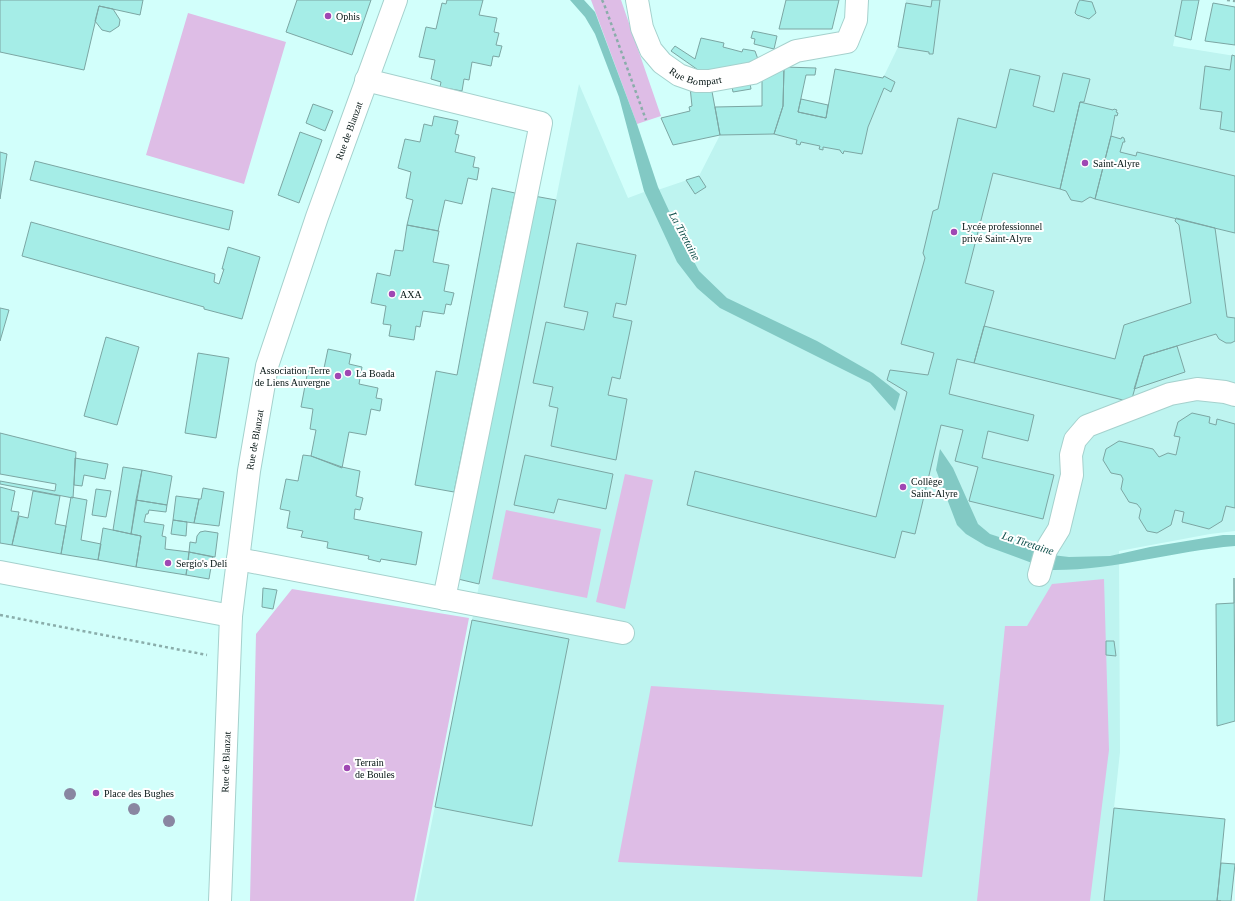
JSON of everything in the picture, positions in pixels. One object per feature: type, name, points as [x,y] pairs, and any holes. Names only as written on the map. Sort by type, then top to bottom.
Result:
[{"type":"street","name":"Rue de Blanzat","points":[[220,901],[231,616],[248,471],[267,366],[317,217],[396,0]]},
{"type":"street","name":"Rue Bompart","points":[[637,0],[642,28],[651,50],[662,63],[679,75],[696,81],[709,81],[753,73],[796,51],[847,42],[856,20],[857,0]]},
{"type":"street","points":[[366,80],[541,123],[444,599]]},
{"type":"street","points":[[1039,576],[1046,550],[1059,529],[1072,475],[1070,455],[1075,440],[1087,426],[1170,394],[1197,389],[1225,392],[1235,395]]},
{"type":"street","points":[[238,559],[623,633]]},
{"type":"street","points":[[0,572],[231,616]]},
{"type":"path","points":[[602,0],[646,120]]},
{"type":"path","points":[[1228,0],[1235,2]]},
{"type":"path","points":[[0,615],[229,659]]},
{"type":"shaded area","points":[[570,0],[584,0],[595,12],[637,124],[658,187],[683,241],[699,271],[727,298],[817,341],[873,373],[900,394],[895,411],[870,383],[720,308],[697,288],[677,262],[644,191],[619,97],[595,34],[585,17]]},
{"type":"shaded area","points":[[591,0],[621,0],[661,116],[637,124]]},
{"type":"shaded area","points":[[906,0],[1182,0],[1173,46],[1235,56],[1235,531],[1210,534],[1119,551],[1120,752],[1104,901],[416,901],[579,84],[628,198],[644,192],[646,194],[699,176],[720,135],[774,134],[797,140],[797,144],[800,145],[801,142],[820,146],[819,149],[823,147],[840,150],[843,154],[844,151],[862,154],[868,127],[884,88],[891,91],[895,82],[884,76],[898,47]]},
{"type":"shaded area","points":[[188,13],[286,42],[244,184],[146,155]]},
{"type":"shaded area","points":[[940,449],[953,468],[978,524],[990,534],[1035,549],[1032,563],[986,546],[966,534],[957,525],[936,470]]},
{"type":"shaded area","points":[[625,474],[653,480],[625,609],[596,602]]},
{"type":"shaded area","points":[[506,510],[601,529],[587,598],[492,579]]},
{"type":"shaded area","points":[[1223,535],[1235,535],[1235,546],[1097,567],[1050,570],[1052,555],[1069,557],[1110,556],[1150,547]]},
{"type":"shaded area","points":[[1104,579],[1109,750],[1090,901],[977,901],[1005,626],[1027,626],[1052,584]]},
{"type":"shaded area","name":"Terrain de Boules","points":[[292,589],[469,618],[414,901],[250,901],[256,634]]},
{"type":"shaded area","points":[[651,686],[944,705],[922,877],[618,862]]},
{"type":"building","points":[[0,0],[143,0],[140,15],[99,6],[84,70],[0,52]]},
{"type":"building","name":"Ophis","points":[[297,0],[371,0],[352,55],[286,32]]},
{"type":"building","points":[[447,0],[483,0],[479,15],[497,18],[494,32],[499,33],[496,45],[502,46],[499,57],[493,56],[491,66],[472,62],[469,80],[464,79],[462,91],[440,87],[441,82],[431,79],[435,60],[419,57],[426,27],[436,29],[442,3],[446,4]]},
{"type":"building","points":[[786,0],[839,0],[832,29],[779,29]]},
{"type":"building","points":[[932,0],[940,0],[933,54],[898,47],[906,3],[931,7]]},
{"type":"building","points":[[1080,0],[1092,2],[1096,13],[1089,19],[1075,13]]},
{"type":"building","points":[[1182,0],[1199,0],[1191,40],[1175,36]]},
{"type":"building","points":[[1213,3],[1235,7],[1235,45],[1205,41]]},
{"type":"building","points":[[99,6],[113,9],[120,20],[119,26],[110,32],[102,30],[95,21]]},
{"type":"building","points":[[753,31],[777,36],[774,49],[754,44],[755,39],[751,38]]},
{"type":"building","points":[[701,38],[724,43],[723,47],[742,52],[743,49],[755,51],[759,62],[701,72],[671,51],[675,46],[695,59]]},
{"type":"building","points":[[1232,55],[1235,56],[1235,132],[1220,129],[1222,112],[1200,109],[1205,66],[1230,70]]},
{"type":"building","points":[[784,67],[816,68],[815,75],[806,75],[798,112],[826,118],[835,69],[883,78],[884,76],[895,82],[891,92],[884,88],[868,127],[862,154],[844,151],[843,154],[840,150],[823,147],[823,150],[819,149],[820,146],[801,142],[800,145],[796,144],[797,140],[774,134],[783,106]]},
{"type":"building","points":[[784,67],[783,106],[774,134],[720,135],[715,107],[762,106],[762,73]]},
{"type":"building","points":[[1010,69],[1040,76],[1033,106],[1054,112],[1063,73],[1090,79],[1084,102],[1080,102],[1060,189],[993,173],[965,283],[994,291],[974,363],[957,359],[949,394],[1034,415],[1028,441],[988,431],[982,458],[1054,475],[1043,519],[969,501],[978,467],[955,461],[963,430],[941,425],[915,534],[902,531],[895,558],[687,505],[695,471],[876,517],[907,392],[887,380],[890,370],[928,375],[934,353],[901,344],[925,258],[923,253],[933,211],[938,209],[958,118],[996,128]]},
{"type":"building","points":[[749,78],[751,89],[733,92],[731,82]]},
{"type":"building","points":[[711,86],[720,135],[673,145],[661,118],[690,111],[689,107],[692,106],[690,87]]},
{"type":"building","points":[[801,99],[828,105],[826,118],[798,112]]},
{"type":"building","name":"Saint-Alyre","points":[[1080,102],[1114,109],[1117,110],[1116,112],[1118,113],[1117,116],[1115,115],[1095,199],[1090,197],[1082,202],[1071,200],[1066,191],[1060,189]]},
{"type":"building","points":[[313,104],[333,111],[325,131],[306,123]]},
{"type":"building","points":[[434,116],[458,121],[455,134],[459,135],[455,152],[475,157],[473,167],[479,168],[477,180],[468,178],[462,204],[445,200],[438,231],[407,225],[413,200],[406,198],[411,172],[398,168],[405,139],[420,142],[424,124],[432,126]]},
{"type":"building","points":[[300,132],[322,140],[299,203],[278,195]]},
{"type":"building","points":[[1111,136],[1121,139],[1122,137],[1124,138],[1125,142],[1123,142],[1120,152],[1136,156],[1137,152],[1235,176],[1235,233],[1095,199]]},
{"type":"building","points":[[0,152],[7,154],[0,199]]},
{"type":"building","points":[[35,161],[233,211],[229,230],[30,180]]},
{"type":"building","points":[[699,176],[706,187],[695,194],[686,180]]},
{"type":"building","points":[[492,188],[515,193],[454,492],[415,485],[436,371],[457,375]]},
{"type":"building","points":[[534,196],[556,200],[479,584],[458,579]]},
{"type":"building","points":[[1176,218],[1215,228],[1227,317],[1235,318],[1235,341],[1226,343],[1219,339],[1216,334],[1144,356],[1131,402],[974,363],[984,326],[1115,359],[1124,325],[1191,303],[1179,225],[1175,221]]},
{"type":"building","points":[[31,222],[215,274],[214,282],[219,284],[224,269],[222,269],[228,247],[260,257],[242,319],[22,256]]},
{"type":"building","points":[[407,225],[439,231],[433,262],[449,265],[444,291],[454,293],[451,305],[446,304],[444,314],[423,311],[420,327],[416,326],[414,340],[389,336],[391,325],[383,324],[386,306],[371,303],[377,273],[390,276],[395,250],[403,251]]},
{"type":"building","points":[[577,243],[636,255],[626,305],[616,303],[613,317],[632,321],[620,379],[612,377],[608,395],[627,399],[616,460],[551,446],[558,408],[549,406],[553,387],[533,383],[546,322],[584,330],[588,312],[564,307]]},
{"type":"building","points":[[0,308],[9,310],[0,341]]},
{"type":"building","points":[[106,337],[139,347],[117,425],[84,416]]},
{"type":"building","points":[[1177,346],[1185,372],[1134,389],[1144,356]]},
{"type":"building","points":[[328,349],[351,354],[349,364],[362,367],[359,384],[378,388],[376,398],[382,399],[380,411],[371,409],[366,435],[349,432],[342,468],[311,456],[316,430],[310,429],[313,409],[301,407],[308,370],[323,373]]},
{"type":"building","points":[[198,353],[229,358],[216,438],[185,433]]},
{"type":"building","points":[[1192,413],[1210,417],[1209,423],[1216,425],[1217,419],[1235,424],[1235,508],[1226,506],[1222,521],[1209,529],[1182,522],[1184,512],[1175,510],[1171,525],[1157,533],[1147,531],[1139,518],[1141,509],[1137,504],[1129,502],[1121,489],[1123,479],[1121,475],[1111,473],[1103,460],[1106,449],[1119,441],[1153,449],[1159,457],[1168,453],[1176,455],[1180,437],[1174,436],[1178,422]]},
{"type":"building","points":[[0,433],[76,452],[73,498],[0,484],[0,481],[55,491],[56,484],[0,474]]},
{"type":"building","points":[[303,455],[360,471],[356,496],[363,498],[360,510],[355,509],[354,519],[422,532],[416,565],[381,559],[380,562],[368,559],[369,556],[327,548],[328,542],[301,537],[303,531],[287,528],[290,511],[280,509],[286,479],[298,481]]},
{"type":"building","points":[[525,455],[613,474],[606,509],[558,499],[554,513],[514,505]]},
{"type":"building","points":[[75,458],[108,464],[105,479],[84,475],[82,486],[74,485]]},
{"type":"building","points":[[123,467],[142,470],[131,534],[113,530]]},
{"type":"building","points":[[142,470],[172,476],[167,505],[136,500]]},
{"type":"building","points":[[0,487],[15,491],[11,511],[19,512],[12,545],[0,543]]},
{"type":"building","points":[[203,488],[224,492],[219,526],[194,523]]},
{"type":"building","points":[[96,489],[111,491],[106,517],[92,515]]},
{"type":"building","points":[[33,491],[60,496],[55,524],[66,526],[61,554],[12,545],[19,516],[28,518]]},
{"type":"building","points":[[176,496],[199,499],[194,523],[173,520]]},
{"type":"building","points":[[71,497],[87,500],[81,540],[101,544],[98,560],[61,554]]},
{"type":"building","points":[[136,500],[167,505],[166,512],[149,510],[148,514],[146,514],[144,522],[164,525],[162,536],[166,537],[165,549],[189,552],[186,575],[136,567],[141,536],[131,534]]},
{"type":"building","points":[[173,520],[187,522],[186,536],[171,534]]},
{"type":"building","points":[[103,528],[141,536],[136,567],[98,560]]},
{"type":"building","points":[[205,531],[218,533],[215,557],[189,552],[190,542],[196,543],[197,536],[200,532]]},
{"type":"building","points":[[189,552],[213,557],[211,567],[188,563]]},
{"type":"building","points":[[188,563],[211,567],[209,579],[186,575]]},
{"type":"building","points":[[1234,578],[1235,721],[1217,726],[1216,604],[1234,603]]},
{"type":"building","points":[[263,588],[277,590],[273,609],[262,607]]},
{"type":"building","points":[[472,620],[569,639],[532,826],[435,807]]},
{"type":"building","points":[[1106,641],[1114,641],[1116,656],[1106,655]]},
{"type":"building","points":[[1114,808],[1225,819],[1217,901],[1104,901]]},
{"type":"building","points":[[1221,863],[1235,864],[1231,901],[1217,901]]},
{"type":"place","name":"Ophis","points":[[328,16]]},
{"type":"place","name":"Saint-Alyre","points":[[1085,163]]},
{"type":"place","name":"Lycée professionnel privé Saint-Alyre","points":[[954,232]]},
{"type":"place","name":"AXA","points":[[392,294]]},
{"type":"place","name":"La Boada","points":[[348,373]]},
{"type":"place","name":"Association Terre de Liens Auvergne","points":[[338,376]]},
{"type":"place","name":"Collège Saint-Alyre","points":[[903,487]]},
{"type":"place","name":"Sergio's Deli","points":[[168,563]]},
{"type":"place","name":"Terrain de Boules","points":[[347,768]]},
{"type":"place","name":"Place des Bughes","points":[[96,793]]},
{"type":"water label","name":"La Tiretaine","points":[[685,236]]},
{"type":"water label","name":"La Tiretaine","points":[[1028,543]]}]
